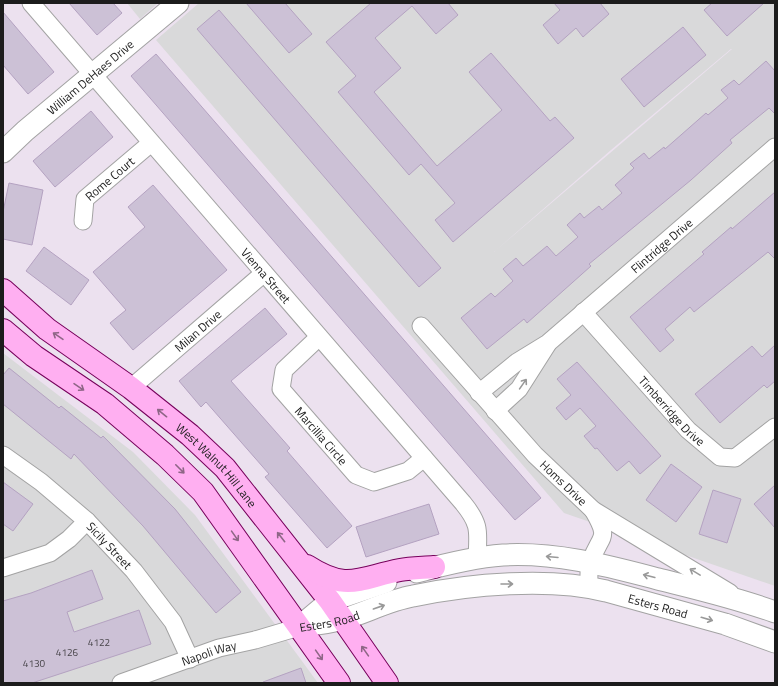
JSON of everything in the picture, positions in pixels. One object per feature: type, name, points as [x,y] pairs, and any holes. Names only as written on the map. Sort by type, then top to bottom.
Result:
[{"type":"main road","name":"West Walnut Hill Lane","points":[[3,290],[47,328],[131,388],[190,435],[225,468],[330,601],[388,683]]},
{"type":"main road","points":[[3,330],[34,356],[105,404],[165,455],[202,492],[339,683]]},
{"type":"main road","points":[[299,561],[324,577],[347,582],[401,570],[434,567]]},
{"type":"street","name":"Vienna Street","points":[[31,3],[474,517],[478,528],[477,558]]},
{"type":"street","name":"William DeHaes Drive","points":[[3,152],[178,3]]},
{"type":"street","name":"Rome Court","points":[[83,221],[85,199],[151,143]]},
{"type":"street","name":"Flintridge Drive","points":[[479,393],[517,362],[548,343],[775,147]]},
{"type":"street","name":"Milan Drive","points":[[131,388],[264,273]]},
{"type":"street","name":"Timberridge Drive","points":[[583,312],[688,430],[720,457],[735,458],[775,427]]},
{"type":"street","name":"Homs Drive","points":[[421,326],[535,455],[593,510],[741,600]]},
{"type":"street","name":"Marcillia Circle","points":[[319,338],[284,370],[281,389],[356,475],[374,482],[408,471],[424,458]]},
{"type":"street","name":"Flintridge Drive","points":[[495,411],[519,389],[548,343]]},
{"type":"street","name":"Sicily Street","points":[[3,455],[41,482],[87,521],[134,570],[173,622],[190,659]]},
{"type":"street","points":[[589,586],[590,562],[602,539],[603,526],[593,510]]},
{"type":"street","points":[[3,568],[50,553],[69,539],[87,521]]},
{"type":"street","name":"Esters Road","points":[[299,627],[330,601],[405,575],[434,567],[477,558],[504,555],[544,556],[590,562],[741,600],[775,612]]},
{"type":"street","name":"Esters Road","points":[[299,627],[343,620],[412,596],[454,589],[500,584],[589,586],[725,624],[775,642]]},
{"type":"street","name":"Napoli Way","points":[[121,683],[219,648],[255,640],[299,627]]},
{"type":"shaded area","points":[[127,3],[158,3],[140,19]]},
{"type":"shaded area","points":[[199,3],[775,3],[775,586],[564,513],[156,40]],"holes":[[[732,49],[494,252],[611,150]]]},
{"type":"shaded area","points":[[3,353],[133,452],[195,515],[318,683],[3,683]]},
{"type":"building","points":[[69,3],[113,3],[122,13],[97,35]]},
{"type":"building","points":[[246,3],[285,3],[312,34],[289,53]]},
{"type":"building","points":[[371,3],[448,3],[458,15],[436,34],[412,6],[375,38],[401,68],[374,92],[437,166],[502,110],[469,72],[491,53],[550,121],[555,117],[574,138],[453,242],[435,220],[455,203],[421,164],[409,175],[338,92],[356,76],[326,42]]},
{"type":"building","points":[[554,3],[600,3],[609,14],[583,37],[576,28],[558,44],[543,25],[560,10]]},
{"type":"building","points":[[712,3],[764,3],[727,36],[704,10]]},
{"type":"building","points":[[219,10],[441,268],[419,287],[197,29]]},
{"type":"building","points":[[3,12],[54,72],[28,94],[3,65]]},
{"type":"building","points":[[683,27],[706,55],[644,107],[621,79]]},
{"type":"building","points":[[156,54],[541,498],[515,520],[131,76]]},
{"type":"building","points":[[766,61],[775,71],[775,114],[769,108],[730,140],[732,143],[691,180],[589,264],[591,266],[527,323],[524,319],[487,349],[461,318],[491,293],[495,297],[513,281],[503,269],[516,258],[523,266],[547,246],[556,256],[578,237],[567,225],[580,213],[584,218],[599,206],[602,210],[622,193],[615,185],[634,168],[630,164],[644,153],[649,159],[664,147],[665,149],[706,113],[708,115],[728,98],[721,90],[734,80],[739,85]]},
{"type":"building","points":[[91,111],[113,137],[55,187],[33,161]]},
{"type":"building","points":[[9,183],[43,190],[32,245],[3,239],[3,212]]},
{"type":"building","points":[[153,185],[227,270],[133,350],[110,323],[126,310],[93,272],[145,227],[128,207]]},
{"type":"building","points":[[775,192],[775,259],[768,252],[694,312],[690,307],[665,329],[674,340],[660,352],[630,317],[704,254],[702,252],[731,227],[732,229]]},
{"type":"building","points":[[44,247],[89,280],[71,305],[26,271]]},
{"type":"building","points":[[265,308],[287,334],[231,381],[290,448],[287,451],[352,526],[327,548],[265,477],[269,474],[206,402],[201,407],[179,381]]},
{"type":"building","points":[[775,345],[775,381],[767,388],[764,385],[720,423],[695,394],[752,346],[762,357]]},
{"type":"building","points":[[577,362],[661,456],[640,474],[629,461],[617,471],[597,448],[595,449],[584,436],[596,426],[580,408],[566,420],[556,408],[571,395],[557,379]]},
{"type":"building","points":[[9,368],[59,408],[61,406],[101,438],[103,436],[175,509],[241,592],[216,613],[143,526],[74,454],[71,459],[3,404],[3,375]]},
{"type":"building","points":[[671,464],[702,487],[676,522],[646,500]]},
{"type":"building","points":[[3,482],[33,504],[13,531],[3,524]]},
{"type":"building","points":[[775,485],[775,528],[754,504]]},
{"type":"building","points":[[713,490],[741,499],[727,543],[699,534]]},
{"type":"building","points":[[429,504],[439,534],[366,557],[356,527]]},
{"type":"building","points":[[92,570],[103,599],[67,612],[74,632],[139,610],[151,644],[32,683],[3,683],[3,601],[31,593]]},
{"type":"building","points":[[301,668],[306,683],[263,683],[263,682]]}]
